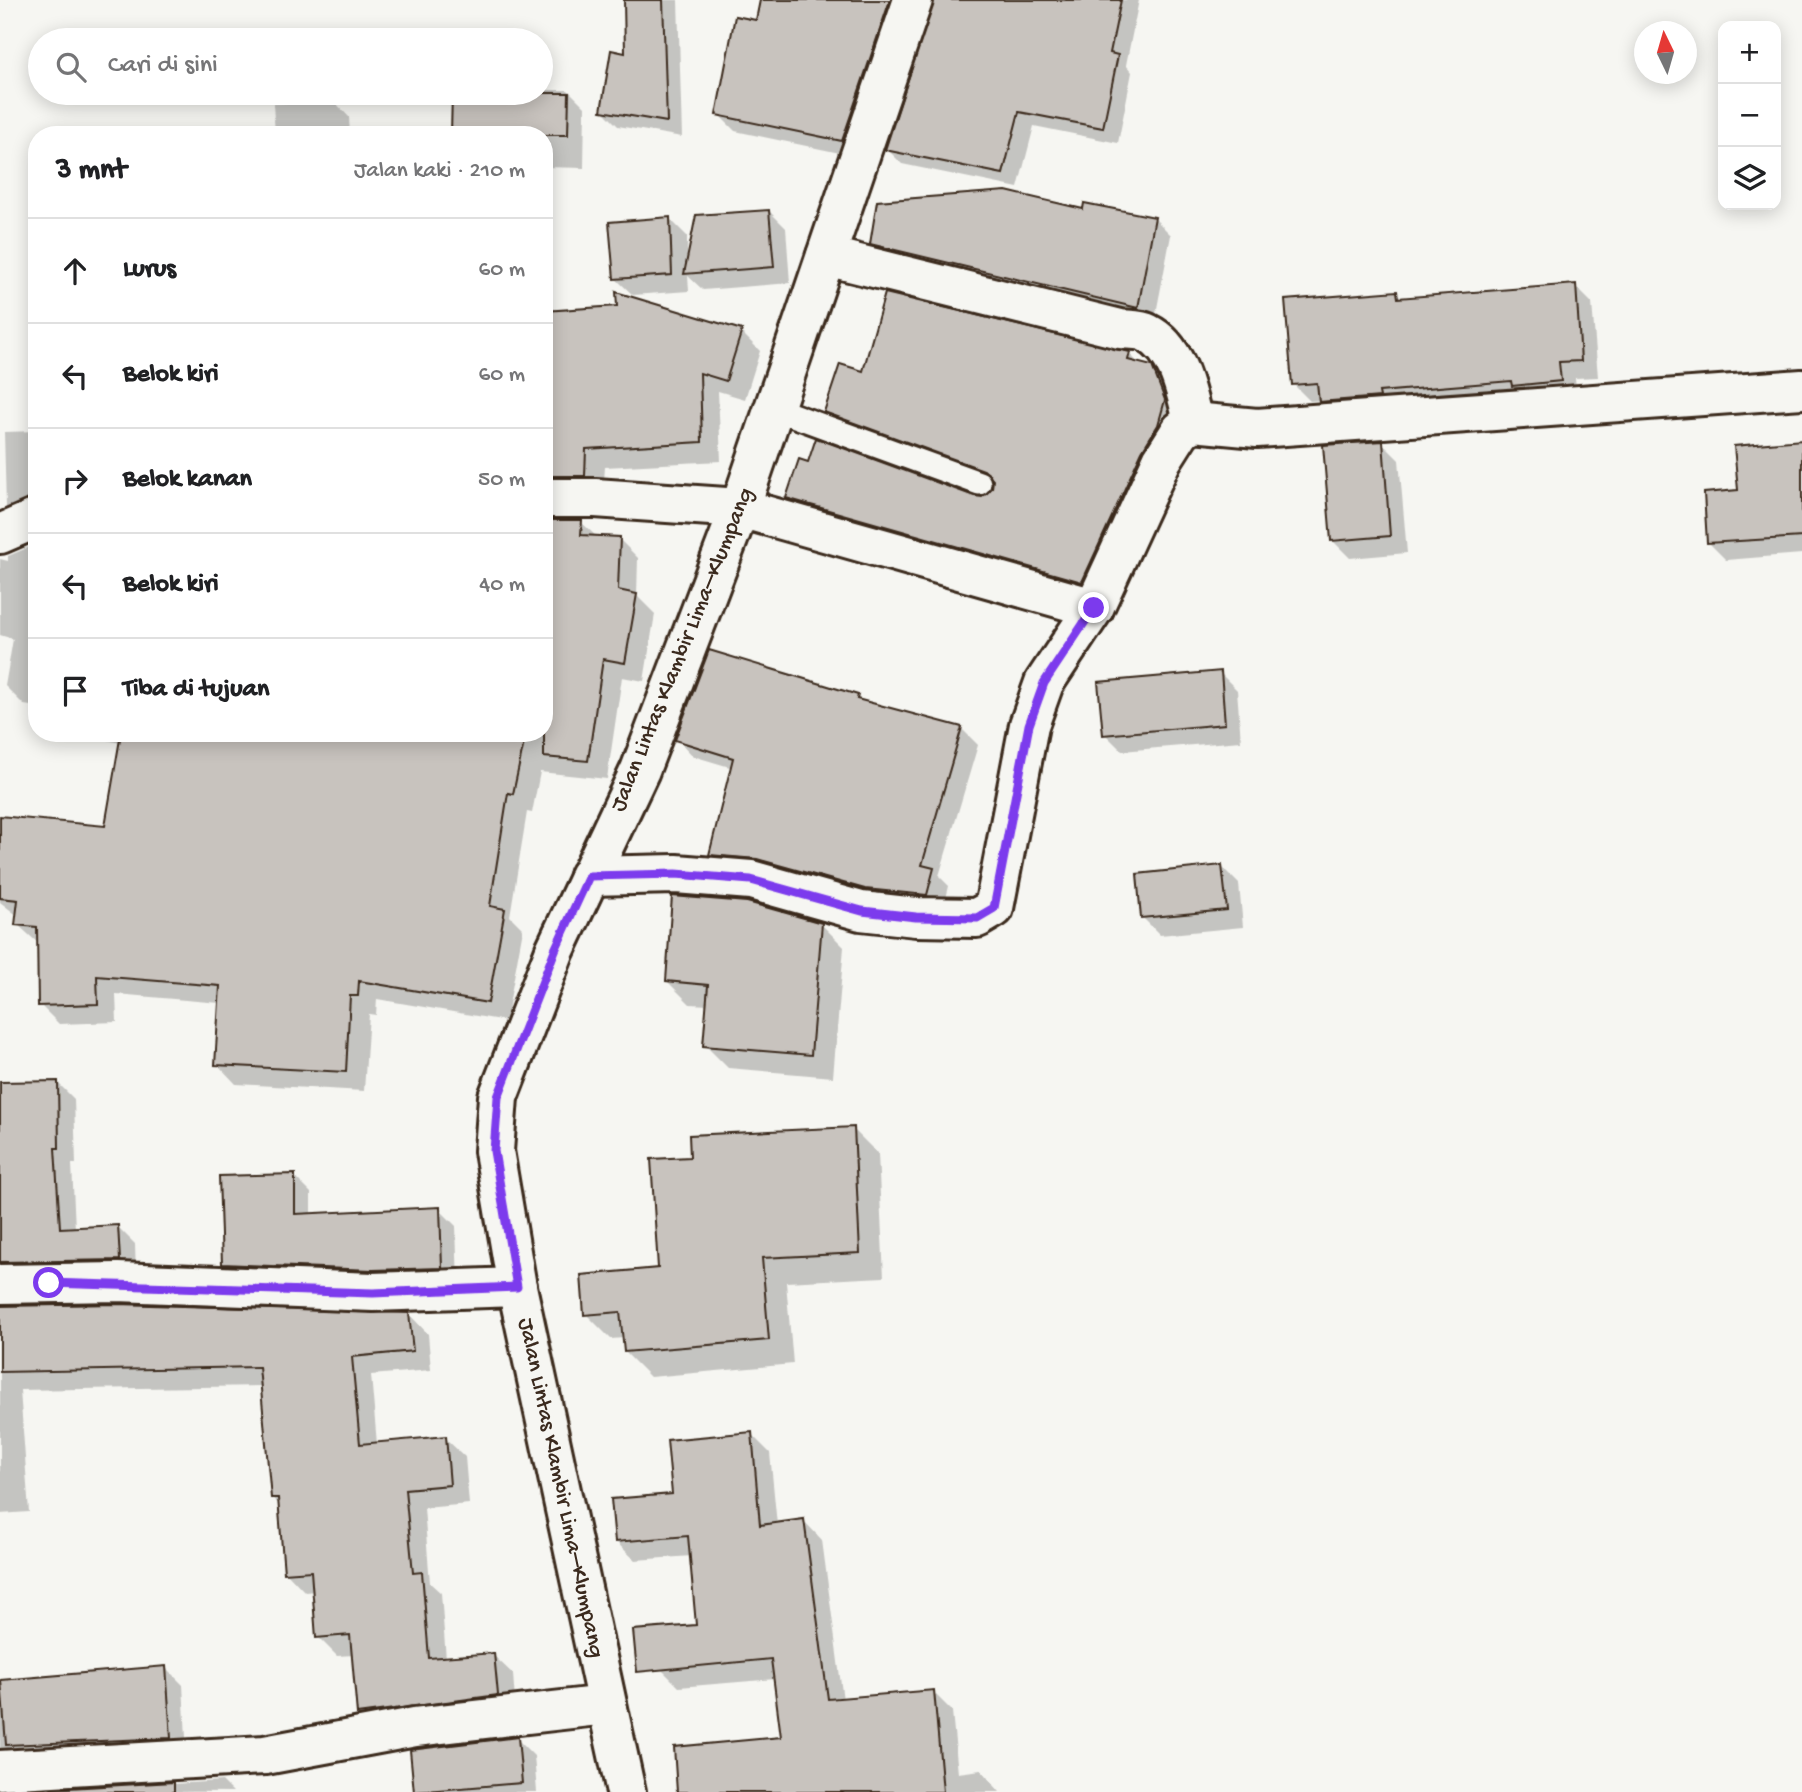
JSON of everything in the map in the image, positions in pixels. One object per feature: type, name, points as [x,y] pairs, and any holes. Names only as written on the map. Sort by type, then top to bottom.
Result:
[{"type":"street","name":"Jalan Lintas Klambir Lima–Klumpang","points":[[626,1792],[517,1287],[494,1151],[498,1097],[555,950],[640,770],[740,508],[914,0]]},
{"type":"street","points":[[827,256],[1120,329],[1147,332],[1166,351],[1182,374],[1193,422]]},
{"type":"street","points":[[589,876],[676,874],[751,880],[862,911],[965,919],[988,914],[994,908],[1029,725],[1044,683],[1094,608],[1162,460],[1181,430],[1193,422],[1257,428],[1802,389]]},
{"type":"street","points":[[553,498],[595,498],[740,508],[1094,608]]},
{"type":"street","points":[[0,534],[28,522]]},
{"type":"street","points":[[0,1284],[118,1282],[373,1293],[517,1287]]},
{"type":"street","points":[[0,1770],[265,1755],[415,1727],[606,1705]]},
{"type":"lane","points":[[776,409],[979,483]]},
{"type":"building","points":[[624,0],[663,0],[667,122],[601,111],[611,50],[625,53]]},
{"type":"building","points":[[760,0],[890,0],[842,141],[716,115],[735,16],[756,20]]},
{"type":"building","points":[[934,0],[1121,0],[1110,53],[1118,55],[1103,128],[1019,112],[1003,174],[885,150]]},
{"type":"building","points":[[553,93],[569,93],[568,135],[553,135],[553,126],[451,126],[452,105],[553,105]]},
{"type":"building","points":[[1006,191],[1083,209],[1084,203],[1155,217],[1138,308],[870,244],[877,201]]},
{"type":"building","points":[[769,210],[774,267],[684,274],[696,215]]},
{"type":"building","points":[[670,217],[672,275],[614,279],[609,222]]},
{"type":"building","points":[[1576,284],[1581,361],[1559,362],[1561,381],[1512,386],[1511,381],[1379,392],[1380,397],[1319,402],[1317,383],[1292,385],[1285,300],[1397,291],[1398,298]]},
{"type":"building","points":[[616,292],[742,330],[726,381],[700,373],[702,442],[586,449],[585,476],[553,476],[553,310],[617,306]]},
{"type":"building","points":[[885,293],[1130,352],[1128,360],[1152,366],[1165,400],[1158,425],[1142,451],[1082,582],[786,498],[799,459],[808,462],[816,438],[974,496],[982,497],[992,488],[993,480],[984,470],[824,412],[840,364],[863,371]]},
{"type":"building","points":[[1802,440],[1802,537],[1707,543],[1704,493],[1738,490],[1734,446]]},
{"type":"building","points":[[1383,441],[1390,536],[1331,541],[1323,445]]},
{"type":"building","points":[[553,520],[582,520],[581,535],[620,537],[618,590],[637,594],[625,663],[603,659],[588,761],[544,757],[544,742],[553,742]]},
{"type":"building","points":[[709,650],[858,695],[857,699],[962,727],[922,865],[934,868],[927,895],[865,889],[757,859],[709,855],[733,758],[675,740]]},
{"type":"building","points":[[1221,671],[1225,724],[1103,735],[1098,682]]},
{"type":"building","points":[[119,742],[524,742],[513,794],[508,793],[490,906],[505,909],[488,1003],[359,981],[358,996],[350,996],[346,1072],[215,1065],[220,986],[97,976],[98,1004],[38,1006],[37,927],[15,925],[18,900],[0,898],[0,816],[105,826]]},
{"type":"building","points":[[1222,865],[1227,910],[1141,918],[1137,874]]},
{"type":"building","points":[[672,896],[747,902],[822,923],[811,1055],[703,1046],[708,985],[666,981]]},
{"type":"building","points":[[58,1081],[59,1148],[55,1148],[60,1228],[118,1225],[120,1260],[0,1262],[0,1082]]},
{"type":"building","points":[[854,1127],[860,1253],[762,1258],[769,1340],[624,1352],[620,1312],[584,1315],[581,1275],[658,1268],[651,1159],[690,1157],[689,1135]]},
{"type":"building","points":[[295,1174],[295,1214],[440,1207],[442,1268],[373,1270],[222,1264],[219,1176]]},
{"type":"building","points":[[118,1304],[409,1313],[413,1351],[352,1357],[360,1444],[446,1436],[450,1485],[405,1489],[413,1573],[422,1572],[429,1658],[494,1653],[498,1695],[357,1714],[350,1635],[316,1638],[311,1571],[284,1573],[278,1498],[271,1498],[259,1367],[0,1372],[0,1306]]},
{"type":"building","points":[[752,1432],[760,1525],[804,1519],[828,1699],[934,1690],[943,1792],[677,1792],[674,1747],[781,1737],[771,1659],[637,1672],[633,1630],[696,1625],[688,1536],[615,1542],[611,1499],[672,1494],[667,1440]]},
{"type":"building","points":[[166,1666],[171,1738],[6,1745],[1,1680]]},
{"type":"building","points":[[518,1737],[522,1783],[414,1792],[410,1750]]},
{"type":"building","points":[[174,1782],[174,1792],[52,1792],[51,1789]]},
{"type":"route","points":[[49,1283],[118,1282],[373,1293],[517,1287],[494,1151],[498,1097],[555,950],[589,876],[676,874],[751,880],[862,911],[965,919],[988,914],[994,908],[1029,725],[1044,683],[1094,608]]}]
